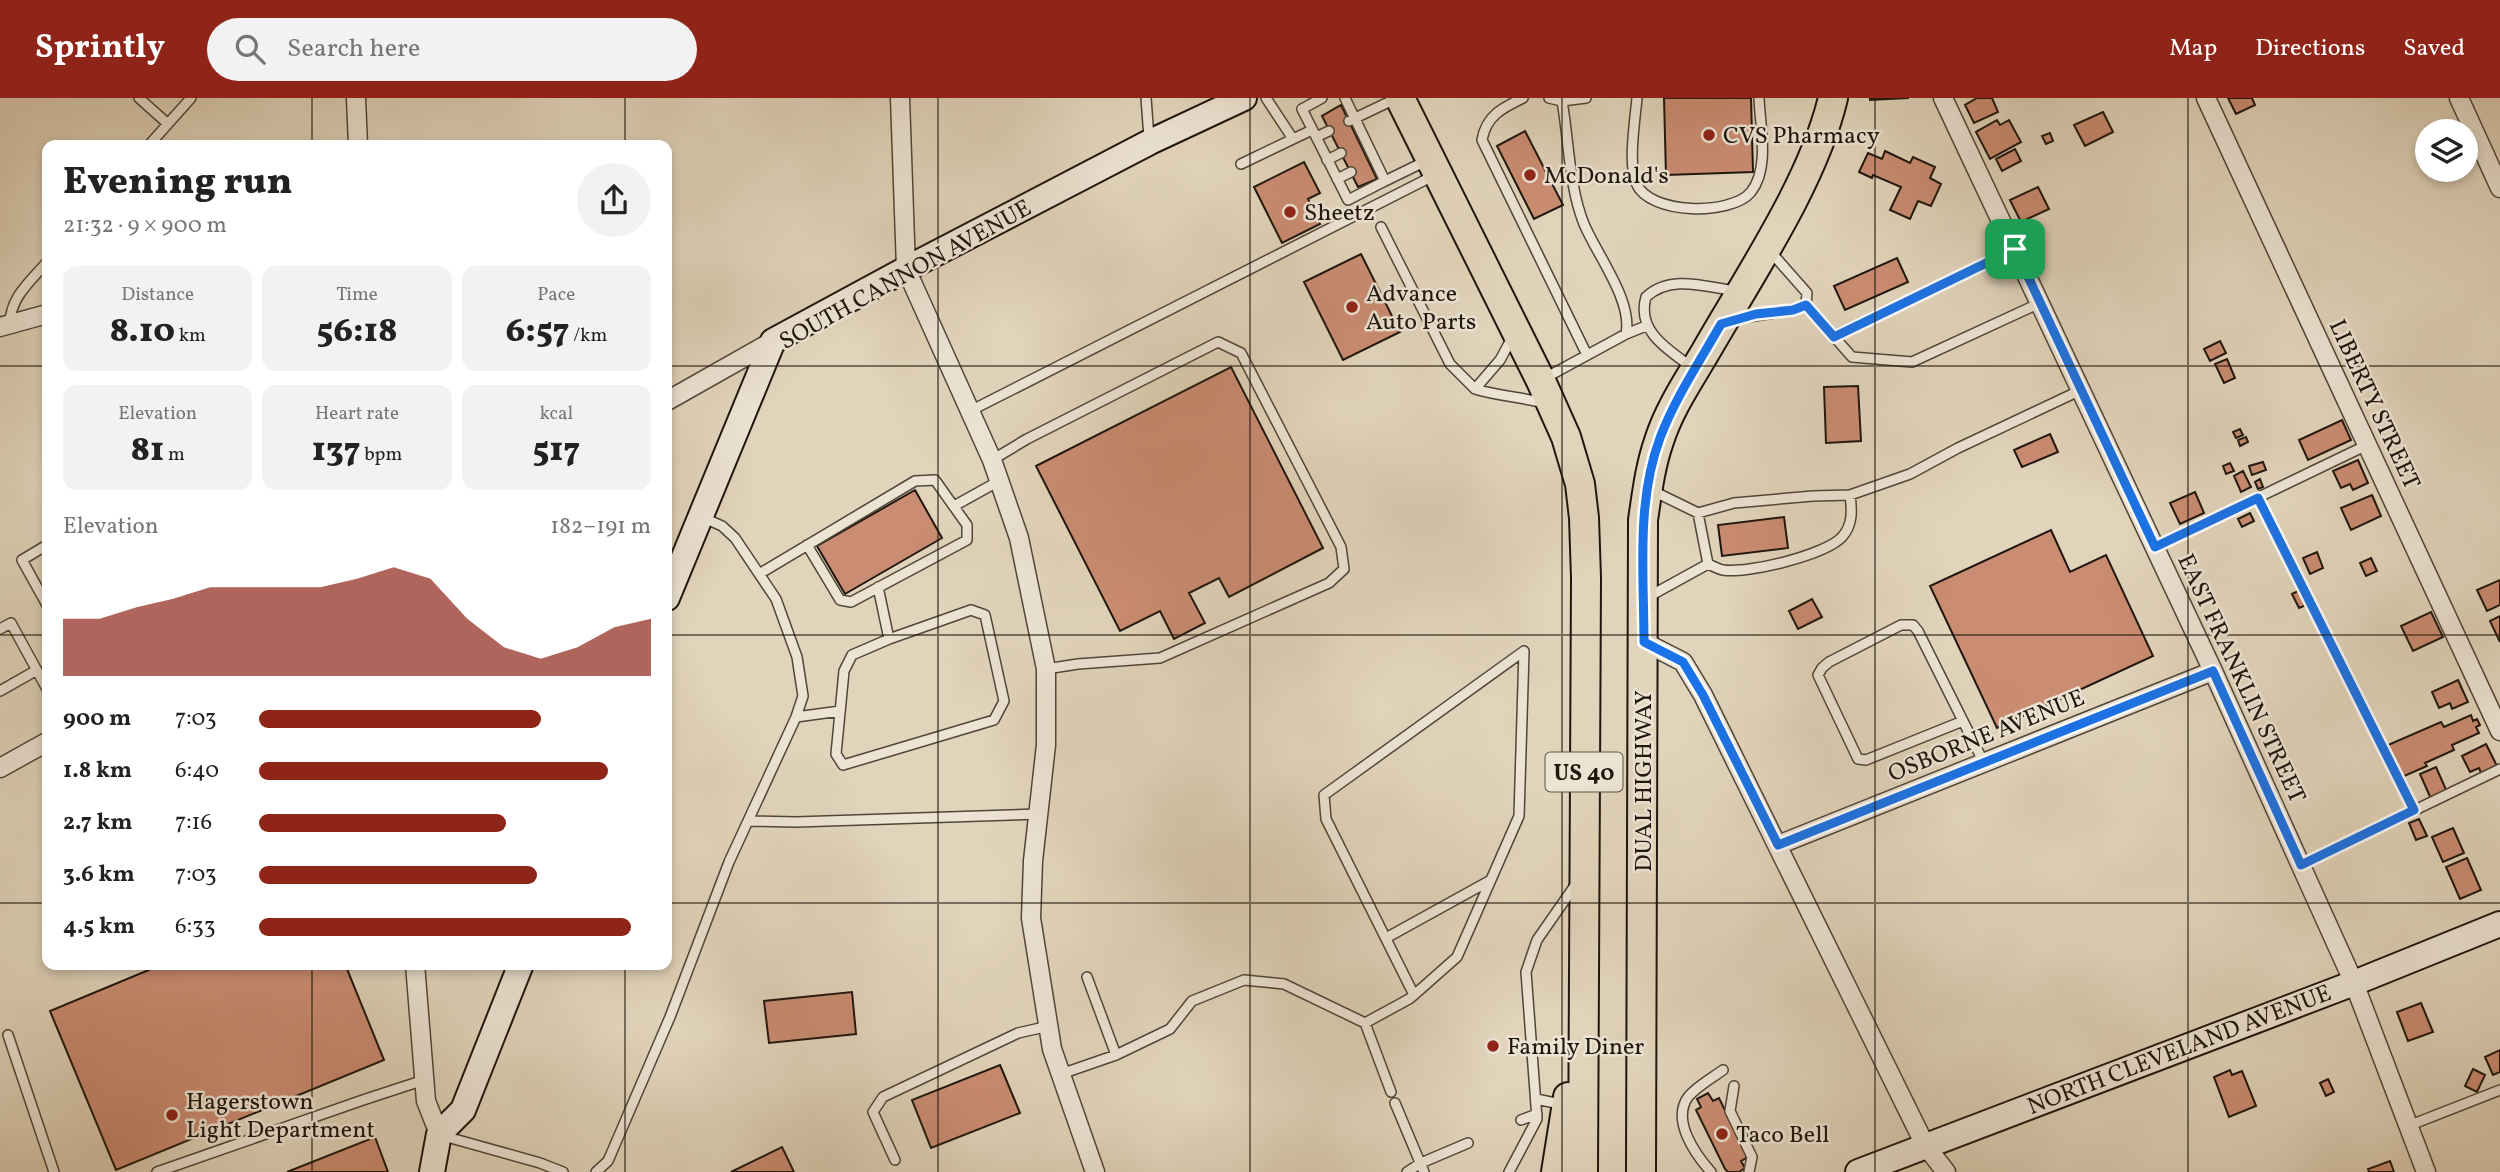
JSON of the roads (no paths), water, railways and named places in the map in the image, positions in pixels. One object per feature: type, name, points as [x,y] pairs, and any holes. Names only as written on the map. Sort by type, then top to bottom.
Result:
[{"type":"main road","name":"US 40","points":[[1398,98],[1547,393],[1566,437],[1580,484],[1586,578],[1583,1172]]},
{"type":"main road","name":"DUAL HIGHWAY","points":[[1641,1172],[1643,520],[1647,489],[1660,439],[1679,396],[1766,246],[1811,161],[1833,98]]},
{"type":"main road","points":[[1556,1172],[1582,983]]},
{"type":"main road","points":[[1642,1072],[1661,1172]]},
{"type":"street","points":[[356,98],[358,140]]},
{"type":"street","points":[[900,98],[906,269],[992,460],[1020,538],[1046,669],[1046,745],[1033,861],[1031,918],[1052,1049],[1095,1172]]},
{"type":"street","name":"SOUTH CANNON AVENUE","points":[[672,585],[773,341],[1150,142],[1244,98]]},
{"type":"street","name":"EAST FRANKLIN STREET","points":[[1942,98],[2155,547],[2301,865],[2354,983],[2426,1172]]},
{"type":"street","name":"LIBERTY STREET","points":[[2206,98],[2500,732]]},
{"type":"street","points":[[2459,98],[2500,188]]},
{"type":"street","points":[[5,325],[42,315]]},
{"type":"street","points":[[672,398],[773,341]]},
{"type":"street","points":[[1644,642],[1683,662],[1703,695],[1925,1145],[1945,1172]]},
{"type":"street","name":"OSBORNE AVENUE","points":[[1778,845],[2213,671]]},
{"type":"street","points":[[0,768],[42,745]]},
{"type":"street","name":"NORTH CLEVELAND AVENUE","points":[[1858,1172],[2354,983],[2500,924]]},
{"type":"street","points":[[415,970],[426,1101],[439,1134],[432,1172]]},
{"type":"street","points":[[439,1134],[463,1110],[519,970]]},
{"type":"lane","points":[[139,98],[169,124]]},
{"type":"lane","points":[[154,140],[191,98]]},
{"type":"lane","points":[[1146,98],[1150,142]]},
{"type":"lane","points":[[1266,98],[1293,139]]},
{"type":"lane","points":[[1322,98],[1301,109],[1348,200],[1385,181],[1433,167]]},
{"type":"lane","points":[[1345,98],[1362,141],[1385,181]]},
{"type":"lane","points":[[1352,119],[1398,98]]},
{"type":"lane","points":[[1523,98],[1494,114],[1484,130],[1482,140],[1587,355]]},
{"type":"lane","points":[[1549,98],[1586,98]]},
{"type":"lane","points":[[1637,98],[1633,163],[1634,181],[1639,190],[1651,200],[1669,207],[1702,208],[1736,203],[1752,191],[1760,174],[1762,158],[1759,98]]},
{"type":"lane","points":[[1562,100],[1575,191],[1584,223],[1622,302],[1628,322],[1626,334]]},
{"type":"lane","points":[[1241,164],[1293,139],[1329,131]]},
{"type":"lane","points":[[1327,160],[1341,153]]},
{"type":"lane","points":[[970,411],[1433,167]]},
{"type":"lane","points":[[1337,179],[1351,173]]},
{"type":"lane","points":[[1381,228],[1451,364],[1475,389],[1495,396],[1525,398],[1547,393],[1587,355],[1646,326]]},
{"type":"lane","points":[[1766,246],[1807,293],[1806,305],[1852,357],[1912,362],[2040,303]]},
{"type":"lane","points":[[1834,337],[2015,249]]},
{"type":"lane","points":[[5,325],[17,297],[42,268]]},
{"type":"lane","points":[[1695,370],[1656,340],[1646,326],[1643,308],[1646,297],[1662,285],[1678,282],[1740,292]]},
{"type":"lane","points":[[1721,324],[1756,314],[1793,310],[1806,305]]},
{"type":"lane","points":[[1475,389],[1500,360],[1516,331]]},
{"type":"lane","points":[[992,460],[1027,439],[1218,342],[1241,353],[1341,547],[1344,569],[1329,583],[1160,658],[1046,669]]},
{"type":"lane","points":[[1647,489],[1698,513],[1734,503],[1850,495],[1910,474],[2011,422],[2081,390]]},
{"type":"lane","points":[[2155,547],[2367,445]]},
{"type":"lane","points":[[759,574],[807,545],[915,481],[935,480],[967,525],[967,540],[851,602],[840,600],[807,545]]},
{"type":"lane","points":[[954,506],[999,481]]},
{"type":"lane","points":[[1708,564],[1722,570],[1737,570],[1790,561],[1826,548],[1841,538],[1847,530],[1852,513],[1850,495]]},
{"type":"lane","points":[[2258,498],[2414,810]]},
{"type":"lane","points":[[1698,513],[1708,564]]},
{"type":"lane","points":[[596,1172],[608,1161],[665,1029],[730,862],[803,696],[797,657],[776,599],[735,538],[722,526],[699,516]]},
{"type":"lane","points":[[42,548],[22,559],[42,596]]},
{"type":"lane","points":[[1644,600],[1708,564]]},
{"type":"lane","points":[[878,587],[889,639]]},
{"type":"lane","points":[[971,610],[985,615],[1004,701],[994,720],[843,765],[836,754],[844,671],[852,655],[889,639],[971,610]]},
{"type":"lane","points":[[0,629],[11,623],[42,680]]},
{"type":"lane","points":[[1963,721],[1866,760],[1858,759],[1818,675],[1829,662],[1901,625],[1913,625],[1918,631],[1963,721],[1984,763]]},
{"type":"lane","points":[[1364,1023],[1414,995],[1457,957],[1519,816],[1524,651],[1324,795],[1326,819],[1414,995]]},
{"type":"lane","points":[[0,691],[37,670]]},
{"type":"lane","points":[[796,717],[840,711]]},
{"type":"lane","points":[[2301,865],[2500,769]]},
{"type":"lane","points":[[748,821],[796,822],[1039,814]]},
{"type":"lane","points":[[1509,1172],[1537,1119],[1526,972],[1537,940],[1583,873]]},
{"type":"lane","points":[[1386,938],[1491,880]]},
{"type":"lane","points":[[1087,977],[1116,1055]]},
{"type":"lane","points":[[1061,1074],[1116,1055],[1170,1029],[1192,1001],[1244,981],[1284,984],[1364,1023],[1391,1092]]},
{"type":"lane","points":[[895,1160],[873,1112],[883,1097],[1018,1033],[1049,1027]]},
{"type":"lane","points":[[8,1035],[54,1172]]},
{"type":"lane","points":[[1711,1172],[1688,1138],[1683,1110],[1689,1097],[1723,1070]]},
{"type":"lane","points":[[157,1172],[424,1080]]},
{"type":"lane","points":[[1734,1086],[1730,1111],[1752,1157],[1749,1172]]},
{"type":"lane","points":[[2408,1126],[2500,1090]]},
{"type":"lane","points":[[1536,1098],[1567,1105]]},
{"type":"lane","points":[[1395,1103],[1422,1167]]},
{"type":"lane","points":[[1521,1120],[1536,1114]]},
{"type":"lane","points":[[439,1134],[563,1172]]},
{"type":"lane","points":[[1407,1172],[1468,1143]]},
{"type":"place","name":"CVS Pharmacy","points":[[1709,135]]},
{"type":"place","name":"McDonald's","points":[[1530,175]]},
{"type":"place","name":"Sheetz","points":[[1290,212]]},
{"type":"place","name":"Advance Auto Parts","points":[[1352,307]]},
{"type":"place","name":"Family Diner","points":[[1493,1046]]},
{"type":"place","name":"Hagerstown Light Department","points":[[172,1115]]},
{"type":"place","name":"Taco Bell","points":[[1722,1134]]}]
